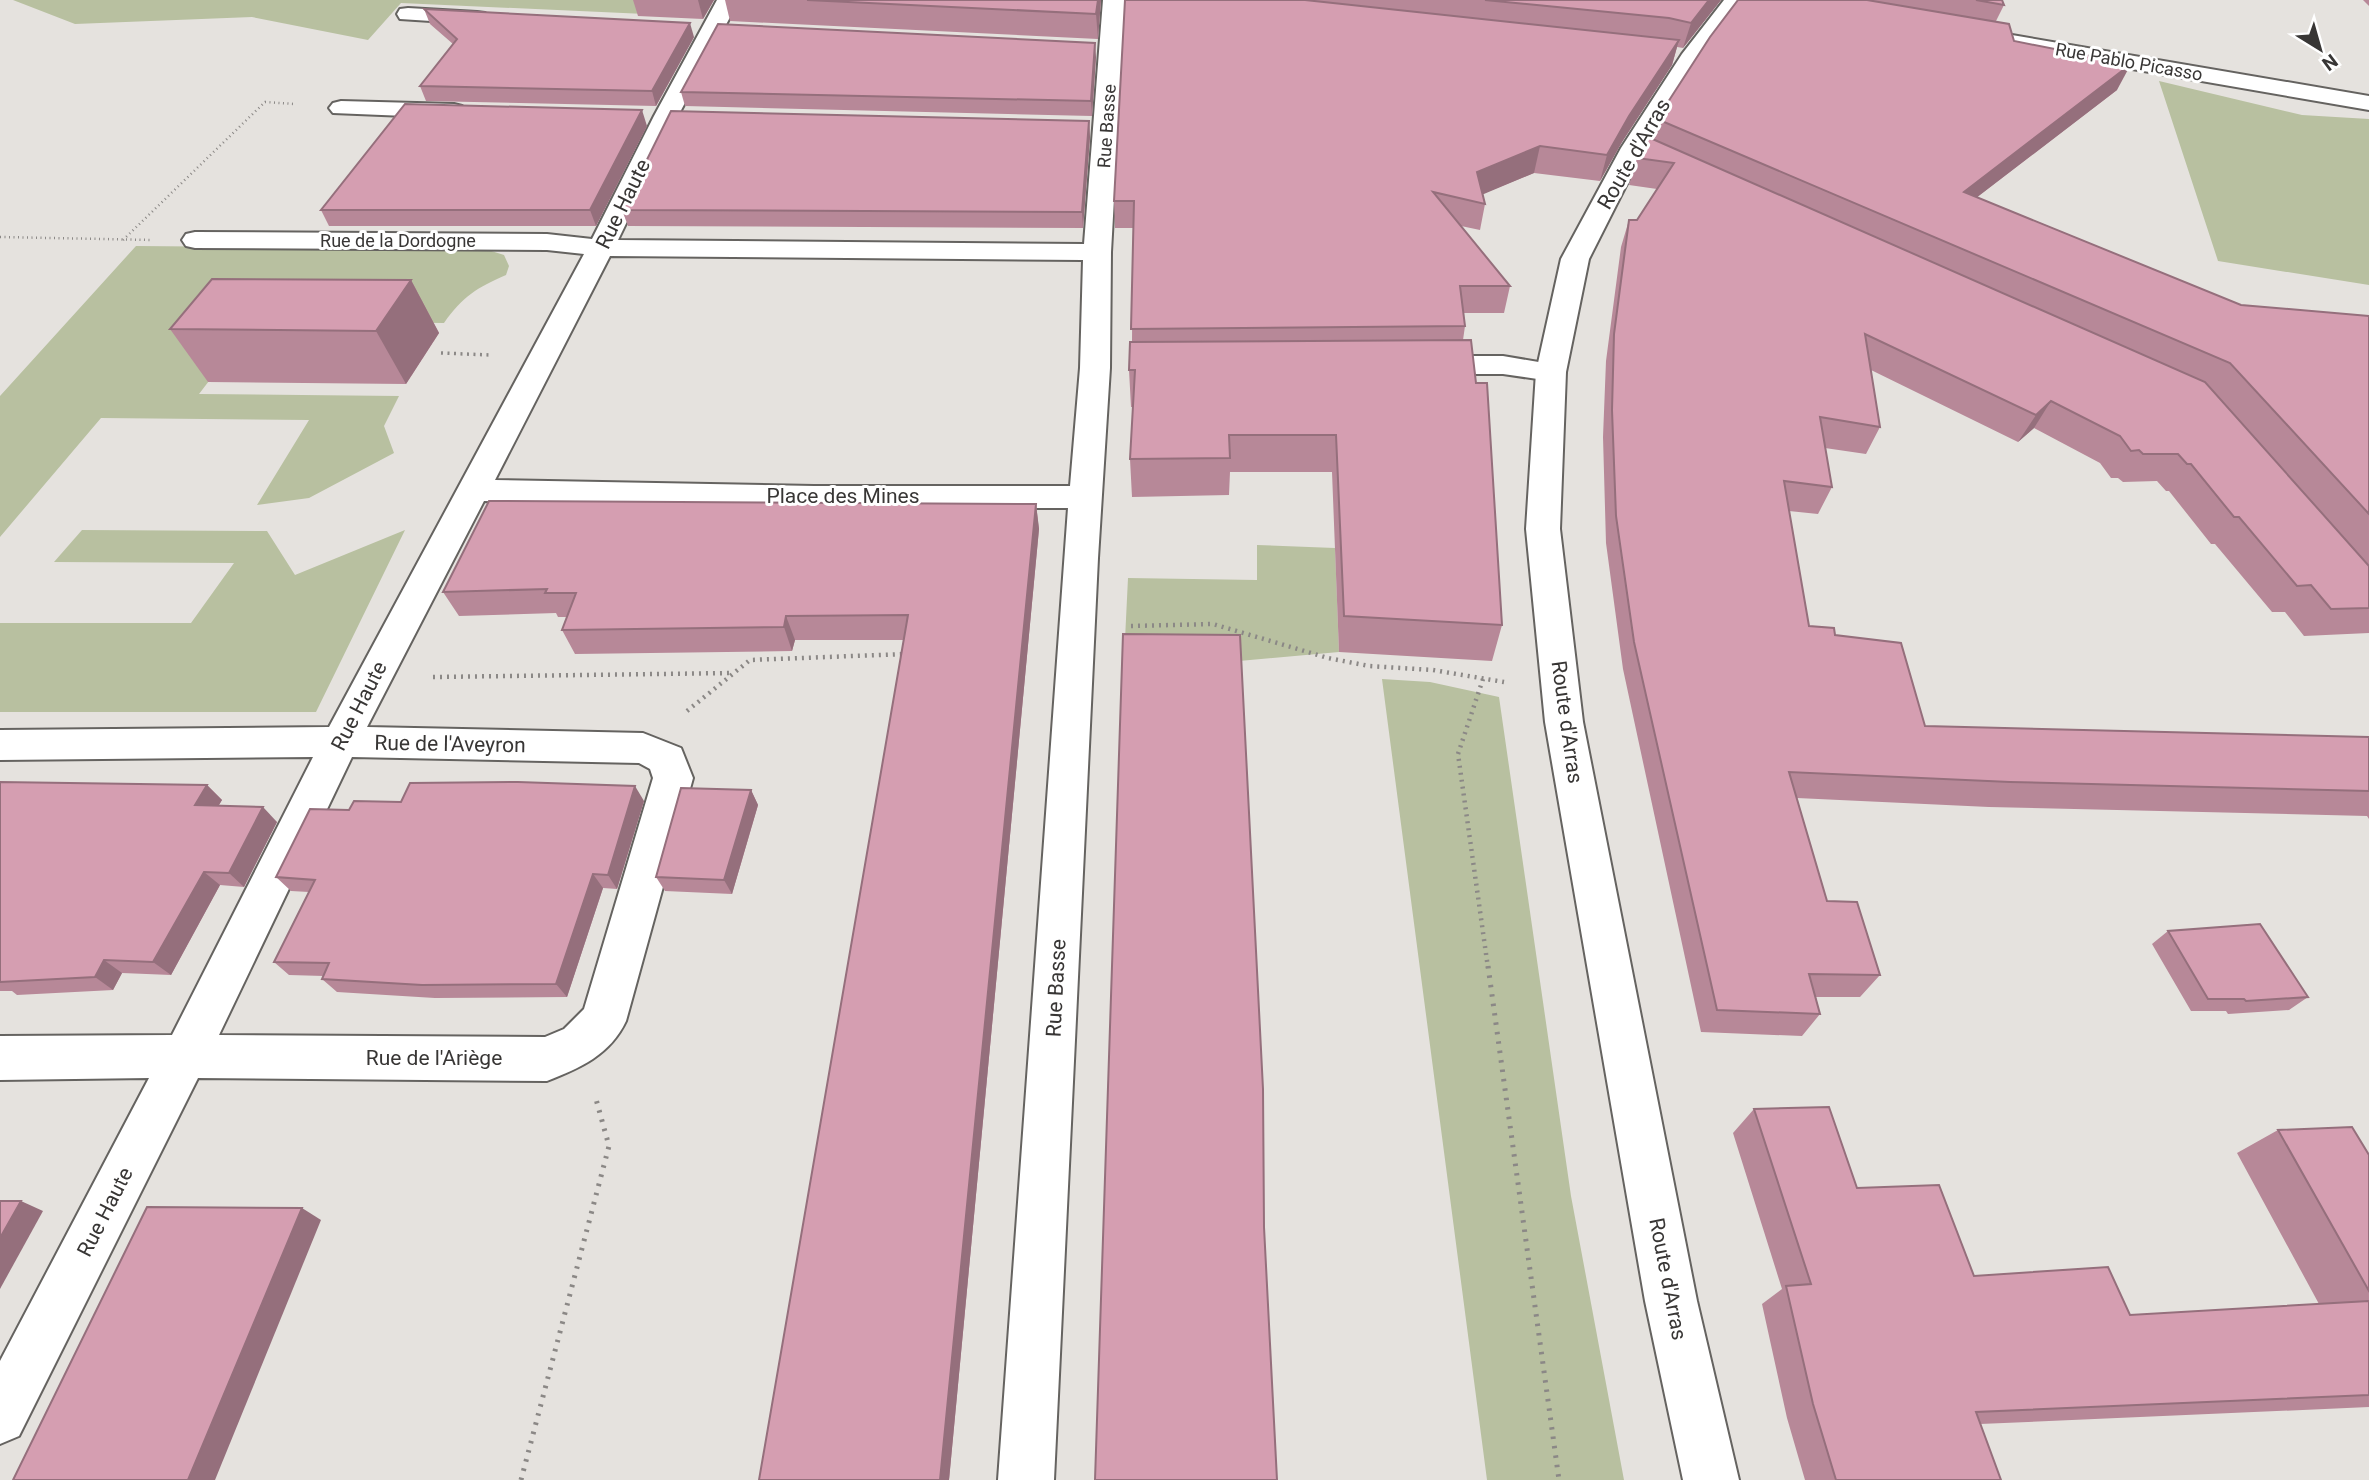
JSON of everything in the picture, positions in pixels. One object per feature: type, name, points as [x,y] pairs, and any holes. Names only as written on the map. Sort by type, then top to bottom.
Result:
[{"type":"street","name":"Rue Haute","points":[[0,1417],[185,1056],[340,741],[601,248],[666,116],[728,0]]},
{"type":"street","name":"Rue Basse","points":[[1097,252],[1114,0]]},
{"type":"street","name":"Route d'Arras","points":[[1711,1480],[1671,1301],[1564,722],[1543,529],[1551,372],[1575,259],[1646,153],[1681,57],[1735,0]]},
{"type":"street","points":[[408,14],[505,19]]},
{"type":"street","name":"Rue Pablo Picasso","points":[[1989,38],[2369,103]]},
{"type":"street","points":[[1084,48],[1112,50]]},
{"type":"street","points":[[341,108],[477,111]]},
{"type":"street","points":[[1080,126],[1107,127]]},
{"type":"street","name":"Rue de la Dordogne","points":[[195,240],[547,242],[601,248]]},
{"type":"street","points":[[601,248],[1097,252],[1107,368],[1084,497]]},
{"type":"street","points":[[1393,366],[1503,365],[1551,372]]},
{"type":"street","name":"Place des Mines","points":[[471,490],[814,497],[1084,497]]},
{"type":"street","name":"Rue Basse","points":[[1026,1480],[1084,497]]},
{"type":"street","name":"Rue de l'Aveyron","points":[[0,745],[340,741],[658,763]]},
{"type":"street","name":"Rue de l'Ariège","points":[[0,1058],[185,1056],[547,1059],[580,1044],[603,1021],[658,763]]},
{"type":"path","points":[[123,240],[265,102],[341,108]]},
{"type":"path","points":[[0,237],[195,240]]},
{"type":"path","points":[[1077,626],[1213,625],[1328,658],[1369,666],[1433,670],[1483,678],[1508,683],[1515,718],[1564,722]]},
{"type":"path","points":[[658,763],[733,673],[750,660],[913,654]]},
{"type":"path","points":[[374,677],[733,673]]},
{"type":"path","points":[[1483,678],[1458,754],[1559,1480]]},
{"type":"path","points":[[521,1480],[609,1146],[580,1044]]},
{"type":"green space","points":[[13,0],[698,0],[689,16],[401,3],[368,40],[252,17],[75,24]]},
{"type":"green space","points":[[2159,81],[2302,115],[2369,119],[2369,285],[2218,261]]},
{"type":"green space","points":[[136,246],[485,249],[504,255],[509,266],[506,275],[471,294],[444,323],[255,321],[199,394],[399,396],[384,426],[394,453],[309,498],[257,505],[309,420],[101,418],[0,537],[0,396]]},
{"type":"green space","points":[[82,530],[267,531],[295,575],[405,530],[316,712],[0,712],[0,623],[191,623],[234,563],[54,562]]},
{"type":"green space","points":[[1257,545],[1335,548],[1339,652],[1239,661],[1124,660],[1128,578],[1257,580]]},
{"type":"green space","points":[[1382,679],[1430,682],[1499,697],[1571,1196],[1624,1480],[1487,1480]]},
{"type":"building","points":[[807,0],[1098,0],[1096,14]]},
{"type":"building","points":[[1125,0],[1305,0],[1679,40],[1607,155],[1540,146],[1477,172],[1485,204],[1433,192],[1510,286],[1460,286],[1465,326],[1131,329],[1134,201],[1114,201]]},
{"type":"building","points":[[1485,0],[1709,0],[1691,23],[1669,18]]},
{"type":"building","points":[[1738,0],[1867,0],[2009,24],[2014,41],[2131,64],[1964,192],[2241,305],[2369,316],[2369,514],[2230,363],[1657,119],[1710,37]]},
{"type":"building","points":[[1976,0],[2002,0],[2004,5]]},
{"type":"building","points":[[424,9],[690,23],[652,91],[420,86],[457,39]]},
{"type":"building","points":[[718,24],[1095,43],[1091,101],[681,92]]},
{"type":"building","points":[[405,104],[642,110],[590,210],[321,210]]},
{"type":"building","points":[[671,111],[1089,121],[1082,212],[622,210]]},
{"type":"building","points":[[1648,137],[2205,382],[2369,566],[2369,608],[2331,609],[2311,585],[2297,586],[2239,517],[2234,517],[2191,464],[2187,464],[2178,454],[2143,454],[2139,450],[2131,451],[2120,436],[2051,401],[2036,415],[1865,334],[1880,427],[1820,417],[1832,487],[1784,481],[1809,626],[1834,628],[1835,635],[1901,643],[1925,726],[2369,737],[2369,791],[2010,782],[1789,772],[1827,901],[1857,902],[1880,975],[1809,974],[1820,1014],[1717,1010],[1634,642],[1616,516],[1612,410],[1614,334],[1629,220],[1637,220],[1674,163],[1637,158]]},
{"type":"building","points":[[212,279],[411,280],[376,331],[170,329]]},
{"type":"building","points":[[1471,340],[1476,383],[1487,383],[1502,625],[1344,616],[1336,435],[1229,435],[1230,458],[1130,459],[1135,370],[1129,370],[1130,342]]},
{"type":"building","points":[[489,501],[1036,504],[940,1480],[759,1480],[908,615],[786,616],[784,627],[562,630],[576,593],[545,593],[547,589],[443,592]]},
{"type":"building","points":[[1123,634],[1240,635],[1263,1089],[1264,1227],[1277,1480],[1095,1480]]},
{"type":"building","points":[[0,782],[207,785],[195,805],[263,807],[229,873],[204,872],[153,962],[104,960],[95,977],[0,982]]},
{"type":"building","points":[[518,782],[635,786],[608,875],[593,874],[556,984],[422,985],[322,979],[329,963],[274,962],[315,880],[276,877],[310,809],[349,810],[354,801],[401,802],[410,783]]},
{"type":"building","points":[[681,788],[751,790],[724,880],[656,877]]},
{"type":"building","points":[[2260,924],[2308,997],[2246,1001],[2208,999],[2168,931]]},
{"type":"building","points":[[1829,1107],[1857,1188],[1939,1185],[1974,1276],[2108,1267],[2130,1315],[2369,1301],[2369,1395],[1976,1412],[2001,1480],[1836,1480],[1813,1404],[1786,1286],[1811,1284],[1754,1109]]},
{"type":"building","points":[[2352,1127],[2369,1155],[2369,1291],[2278,1130]]},
{"type":"building","points":[[0,1201],[21,1201],[0,1238]]},
{"type":"building","points":[[147,1207],[302,1208],[188,1480],[13,1480]]}]
